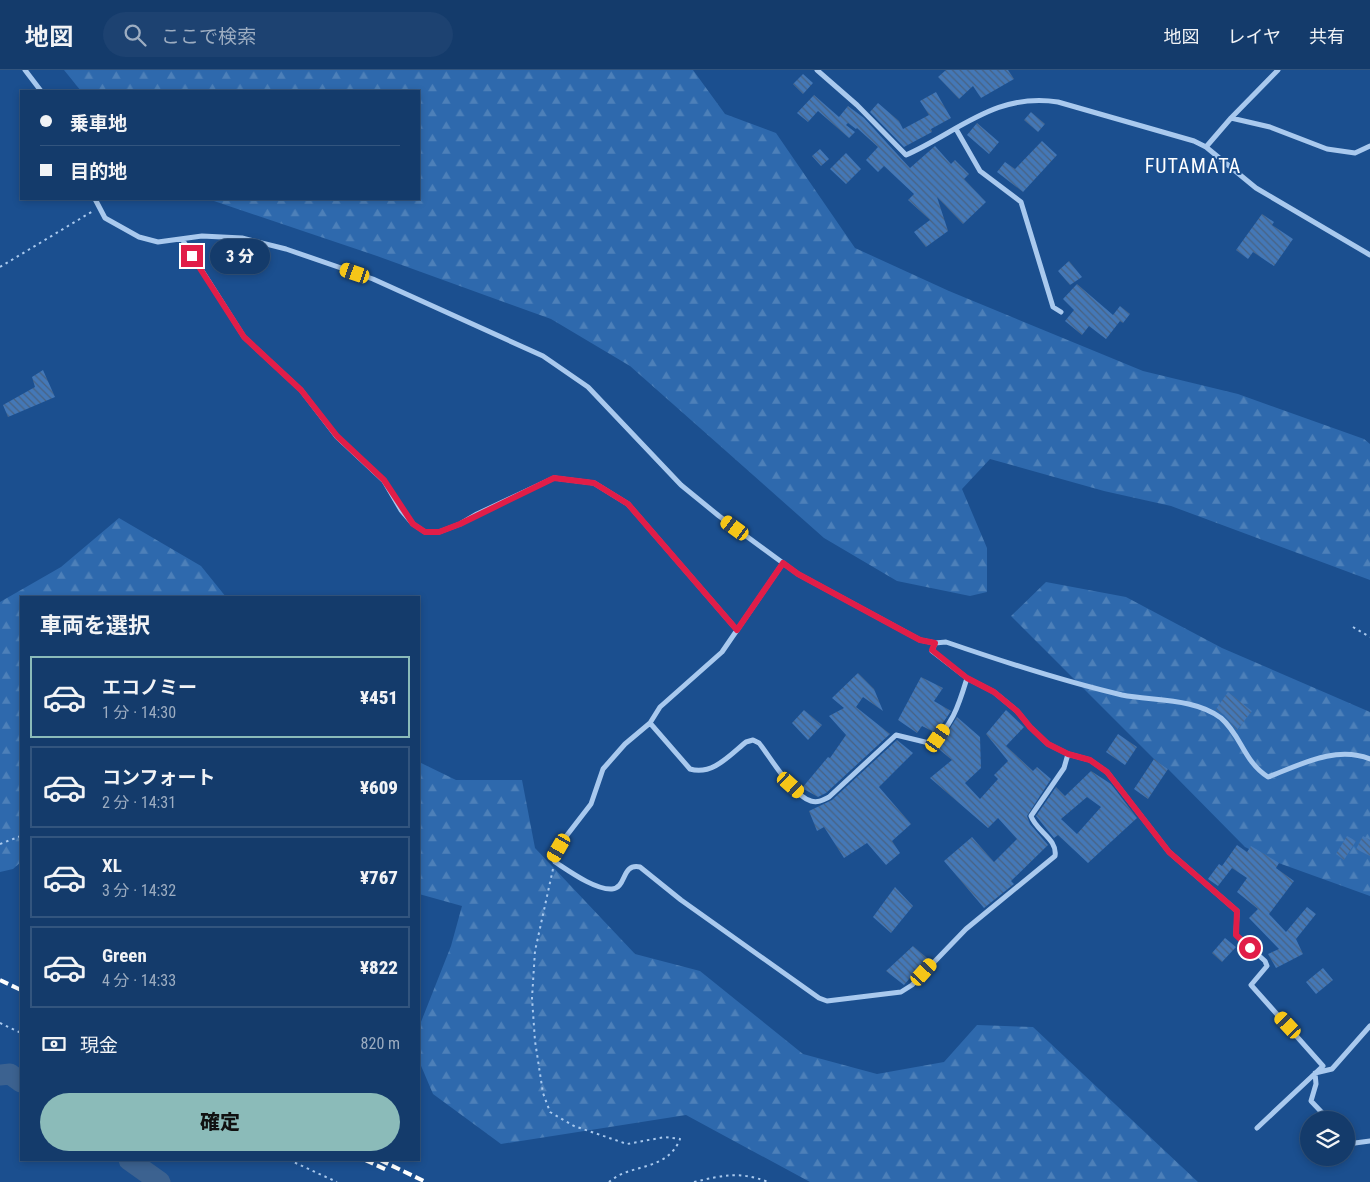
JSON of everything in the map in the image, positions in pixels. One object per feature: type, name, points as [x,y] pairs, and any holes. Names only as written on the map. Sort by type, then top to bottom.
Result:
[{"type":"street","points":[[26,70],[40,90]]},
{"type":"street","points":[[817,70],[857,105],[906,155],[996,107],[1041,99],[1096,111],[1194,141],[1206,147],[1256,188],[1370,255]]},
{"type":"street","points":[[1206,147],[1231,118],[1278,70]]},
{"type":"street","points":[[1231,118],[1270,127],[1327,148],[1355,153],[1370,146]]},
{"type":"street","points":[[956,128],[980,171],[1021,202],[1053,307],[1061,312]]},
{"type":"street","points":[[95,200],[105,218],[139,237],[158,242],[202,236],[242,238],[286,249],[373,279],[543,356],[588,388],[681,485],[719,516],[798,574],[920,640],[935,643],[946,642],[1027,670],[1123,695],[1200,708],[1221,718],[1257,770],[1268,777],[1313,760],[1341,753],[1361,755],[1370,759]]},
{"type":"street","points":[[182,239],[244,337],[301,390],[337,436],[384,480],[413,524],[425,532],[439,532],[460,524],[554,478],[594,483],[628,504],[737,630]]},
{"type":"street","points":[[783,563],[722,652],[660,707],[650,723],[625,744],[602,769],[591,804],[564,839],[554,857],[554,862],[589,882],[612,889],[618,886],[628,868],[640,867],[681,900],[819,998],[827,1001],[902,992],[912,985],[966,929],[1055,856],[1056,850],[1053,844],[1031,816],[1064,768],[1068,754]]},
{"type":"street","points":[[935,643],[932,650],[967,678],[994,692],[1017,711],[1048,744],[1068,754],[1090,760],[1107,772],[1169,852],[1237,911],[1236,935],[1265,961],[1267,966],[1251,985],[1323,1066],[1257,1128]]},
{"type":"street","points":[[650,723],[690,769],[697,772],[709,770],[746,742],[753,740],[759,742],[791,785],[808,800],[817,802],[829,797],[896,735],[929,743],[938,738],[957,710],[967,678]]},
{"type":"street","points":[[1315,1073],[1332,1069],[1370,1026]]},
{"type":"street","points":[[1315,1073],[1316,1084],[1311,1101],[1320,1111]]},
{"type":"street","points":[[1355,1142],[1370,1141]]},
{"type":"path","points":[[0,268],[99,208]]},
{"type":"path","points":[[1353,627],[1370,637]]},
{"type":"path","points":[[0,844],[20,836]]},
{"type":"path","points":[[554,862],[535,952],[532,998],[535,1041],[543,1093],[550,1112],[574,1126],[627,1144],[665,1137],[680,1139],[671,1155],[637,1171],[615,1176],[609,1182]]},
{"type":"path","points":[[0,1023],[20,1033]]},
{"type":"path","points":[[291,1161],[337,1182]]},
{"type":"path","points":[[694,1182],[726,1174],[748,1175],[768,1182]]},
{"type":"green space","points":[[64,70],[693,70],[725,114],[776,133],[855,248],[949,291],[1143,371],[1238,394],[1364,439],[1370,444],[1370,580],[1171,506],[1104,491],[990,459],[962,489],[987,548],[987,592],[970,596],[897,581],[824,538],[630,366],[551,319],[377,256],[211,200],[420,200],[420,90],[80,90]]},
{"type":"green space","points":[[119,518],[201,566],[225,596],[20,596],[20,863],[13,869],[0,872],[0,602],[61,567]]},
{"type":"green space","points":[[1046,582],[1126,597],[1222,648],[1370,712],[1370,896],[1273,861],[1245,847],[1168,769],[1154,759],[1011,616]]},
{"type":"green space","points":[[420,762],[456,780],[522,780],[535,848],[635,954],[700,971],[803,1054],[877,1074],[944,1062],[977,1025],[1033,1027],[1198,1182],[810,1182],[686,1115],[501,1144],[433,1094],[420,1063],[420,1024],[451,946],[462,906],[420,894]]},
{"type":"building","points":[[946,70],[1008,70],[1014,79],[981,98],[973,86],[959,99],[938,77]]},
{"type":"building","points":[[803,74],[813,83],[803,94],[793,84]]},
{"type":"building","points":[[936,92],[951,118],[931,129],[932,132],[904,147],[870,112],[878,103],[899,121],[903,129],[929,115],[920,101]]},
{"type":"building","points":[[814,95],[839,117],[848,106],[864,118],[910,168],[935,146],[951,164],[955,160],[969,174],[964,179],[986,202],[963,224],[937,197],[948,231],[926,247],[914,232],[930,220],[908,200],[914,194],[884,166],[878,172],[866,160],[878,147],[857,128],[848,123],[846,125],[855,132],[849,138],[818,111],[808,122],[797,113]]},
{"type":"building","points":[[1031,112],[1045,124],[1038,132],[1024,120]]},
{"type":"building","points":[[977,123],[999,142],[989,154],[967,135]]},
{"type":"building","points":[[1042,141],[1057,155],[1023,192],[997,172],[1005,162],[1015,169]]},
{"type":"building","points":[[820,149],[829,159],[821,166],[812,156]]},
{"type":"building","points":[[846,153],[861,169],[846,184],[830,169]]},
{"type":"building","points":[[1262,214],[1274,222],[1272,225],[1293,239],[1274,266],[1253,252],[1248,259],[1236,250]]},
{"type":"building","points":[[1069,261],[1082,277],[1070,285],[1058,271]]},
{"type":"building","points":[[1077,284],[1113,315],[1120,306],[1130,314],[1123,323],[1120,321],[1106,339],[1089,326],[1082,335],[1065,321],[1074,310],[1063,299]]},
{"type":"building","points":[[43,370],[55,397],[8,417],[3,405],[35,387],[32,377]]},
{"type":"building","points":[[858,673],[874,689],[883,711],[863,697],[856,707],[890,734],[826,793],[818,797],[802,788],[828,757],[830,758],[846,735],[829,716],[844,708],[832,698]]},
{"type":"building","points":[[921,677],[943,688],[934,701],[951,711],[936,733],[922,726],[917,733],[898,720]]},
{"type":"building","points":[[1228,692],[1252,711],[1237,730],[1216,709]]},
{"type":"building","points":[[804,710],[822,725],[808,740],[792,723]]},
{"type":"building","points":[[1006,710],[1024,727],[1006,746],[1033,771],[1037,767],[1051,779],[1027,816],[1030,824],[1048,845],[1011,881],[1014,884],[984,908],[944,861],[972,837],[994,862],[1017,839],[998,818],[988,828],[930,778],[952,760],[935,746],[947,733],[957,717],[980,737],[981,768],[965,783],[980,799],[998,779],[994,775],[1008,761],[986,734]]},
{"type":"building","points":[[1118,734],[1137,747],[1125,765],[1106,752]]},
{"type":"building","points":[[897,740],[913,753],[879,787],[911,824],[892,841],[900,853],[886,865],[867,843],[844,858],[824,827],[817,831],[809,811],[832,800]]},
{"type":"building","points":[[1154,759],[1168,769],[1148,799],[1134,789]]},
{"type":"building","points":[[1091,771],[1111,784],[1137,818],[1088,863],[1058,835],[1054,838],[1036,816],[1056,787],[1065,796]],"holes":[[[1087,797],[1101,807],[1077,834],[1061,819]]]},
{"type":"building","points":[[1347,836],[1356,841],[1344,860],[1336,854]]},
{"type":"building","points":[[1363,836],[1370,840],[1370,856],[1356,849]]},
{"type":"building","points":[[1237,845],[1247,852],[1251,846],[1279,863],[1276,868],[1294,881],[1269,914],[1286,932],[1307,907],[1316,914],[1296,939],[1303,954],[1276,968],[1268,954],[1279,949],[1249,918],[1258,909],[1237,892],[1247,878],[1232,868],[1218,886],[1208,879],[1219,864],[1222,866]]},
{"type":"building","points":[[895,887],[913,906],[891,933],[873,917]]},
{"type":"building","points":[[1225,938],[1236,947],[1222,962],[1212,953]]},
{"type":"building","points":[[913,946],[927,958],[904,985],[886,971]]},
{"type":"building","points":[[1323,968],[1333,980],[1316,994],[1306,982]]},
{"type":"waterway","points":[[0,1075],[10,1074],[20,1081]]},
{"type":"waterway","points":[[130,1161],[160,1182]]},
{"type":"railway","points":[[0,980],[20,990]]},
{"type":"railway","points":[[367,1161],[387,1170]]},
{"type":"railway","points":[[382,1161],[426,1182]]},
{"type":"district","name":"FUTAMATA","points":[[1193,166]]},
{"type":"route","points":[[192,256],[244,337],[301,390],[337,436],[384,480],[401,510],[413,524],[425,532],[439,532],[460,524],[554,478],[594,483],[628,504],[699,583],[737,630],[746,614],[765,591],[783,563],[798,574],[920,640],[935,643],[932,650],[967,678],[994,692],[1017,711],[1048,744],[1068,754],[1090,760],[1107,772],[1118,784],[1156,838],[1169,852],[1237,911],[1236,935],[1250,948]]}]
